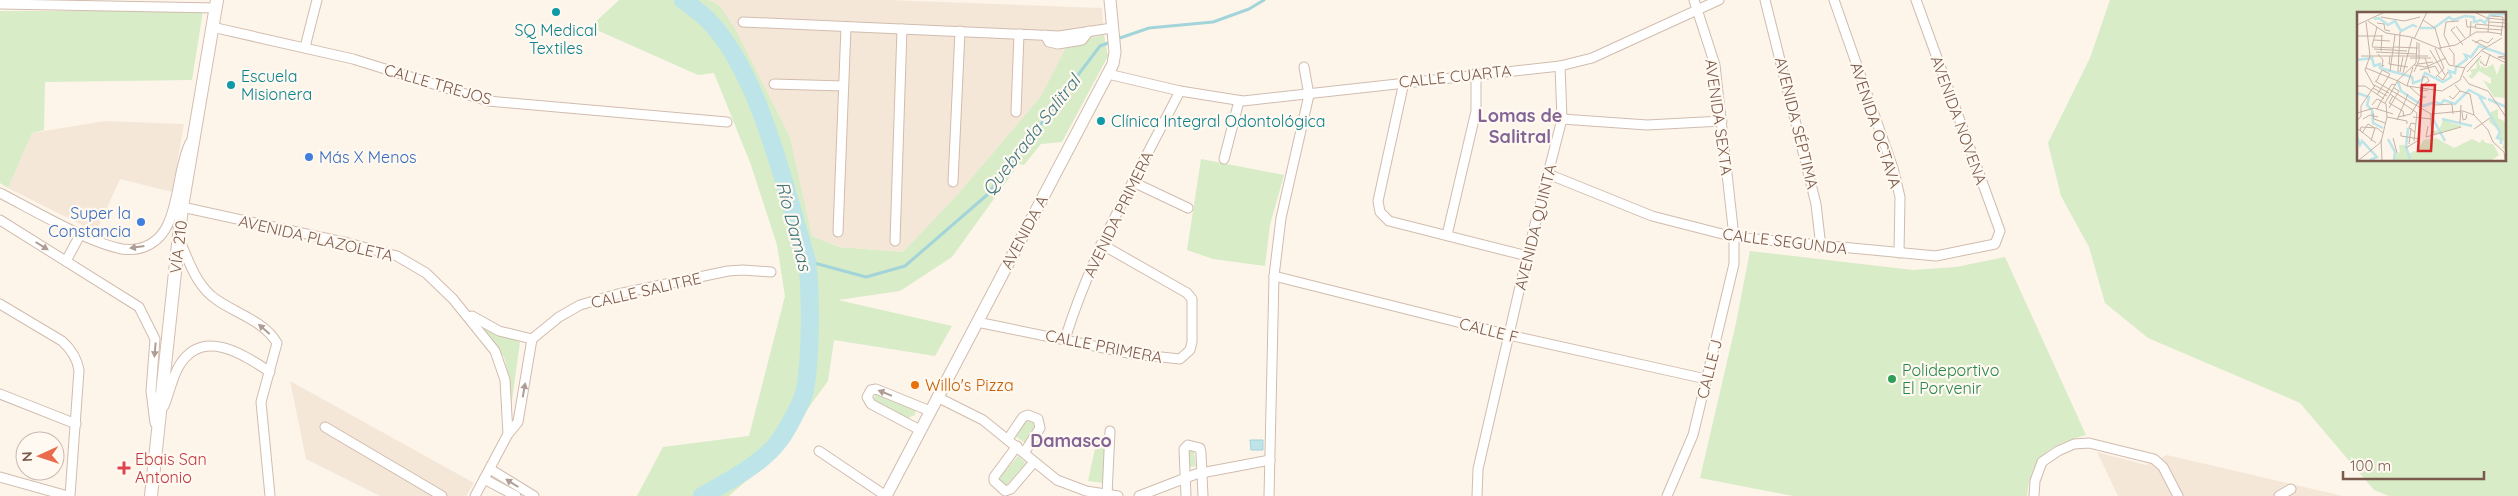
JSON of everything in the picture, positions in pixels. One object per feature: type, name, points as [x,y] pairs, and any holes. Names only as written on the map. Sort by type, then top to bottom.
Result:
[{"type":"main road","name":"VÍA 210","points":[[151,496],[182,207],[217,4]]},
{"type":"street","points":[[305,47],[317,0]]},
{"type":"street","points":[[743,22],[1058,36],[1113,31],[1110,0]]},
{"type":"street","name":"AVENIDA SEXTA","points":[[1694,0],[1715,65],[1734,237]]},
{"type":"street","name":"CALLE CUARTA","points":[[1108,74],[1180,91],[1239,101],[1309,95],[1476,73],[1560,66],[1592,58],[1719,0]]},
{"type":"street","name":"AVENIDA SÉPTIMA","points":[[1765,0],[1816,204],[1821,247]]},
{"type":"street","name":"AVENIDA OCTAVA","points":[[1834,0],[1893,168],[1900,197],[1899,254]]},
{"type":"street","name":"AVENIDA NOVENA","points":[[1916,0],[2000,231],[1998,240]]},
{"type":"street","points":[[0,4],[217,4]]},
{"type":"street","name":"CALLE TREJOS","points":[[212,27],[305,47],[488,101],[727,122]]},
{"type":"street","points":[[838,232],[846,27]]},
{"type":"street","points":[[895,242],[902,30]]},
{"type":"street","points":[[953,182],[960,31]]},
{"type":"street","name":"AVENIDA A","points":[[886,496],[1113,64],[1115,52],[1113,31]]},
{"type":"street","points":[[1016,112],[1019,34]]},
{"type":"street","name":"AVENIDA QUINTA","points":[[1477,496],[1478,469],[1527,256],[1562,119],[1560,66]]},
{"type":"street","points":[[1269,496],[1274,276],[1281,218],[1309,95],[1304,67]]},
{"type":"street","points":[[1447,235],[1476,111],[1476,73]]},
{"type":"street","points":[[1404,82],[1378,208],[1384,218],[1389,221],[1527,256]]},
{"type":"street","points":[[774,84],[844,86]]},
{"type":"street","name":"AVENIDA PRIMERA","points":[[1065,339],[1079,294],[1101,244],[1180,91]]},
{"type":"street","points":[[1224,159],[1239,101]]},
{"type":"street","points":[[1562,119],[1647,125],[1722,121]]},
{"type":"street","points":[[0,193],[81,233],[122,249],[139,248],[154,244],[169,222],[185,154],[194,133]]},
{"type":"street","name":"CALLE SEGUNDA","points":[[1548,174],[1652,216],[1734,237],[1821,247],[1936,256],[1955,254],[1995,244],[1998,240]]},
{"type":"street","points":[[1133,182],[1188,208]]},
{"type":"street","name":"AVENIDA PLAZOLETA","points":[[182,207],[348,243],[397,256],[426,273],[467,313],[495,350],[503,367],[508,434]]},
{"type":"street","points":[[0,220],[136,304],[149,324],[155,339],[151,398],[158,436]]},
{"type":"street","points":[[66,261],[81,233]]},
{"type":"street","name":"CALLE J","points":[[1667,496],[1692,435],[1734,264],[1734,237]]},
{"type":"street","points":[[178,239],[198,282],[215,300],[254,320],[274,337],[277,348],[261,402],[270,496]]},
{"type":"street","name":"CALLE PRIMERA","points":[[977,322],[1180,359],[1190,350],[1192,342],[1192,299],[1188,293],[1101,244]]},
{"type":"street","name":"CALLE SALITRE","points":[[532,340],[559,317],[580,305],[618,294],[728,271],[771,272]]},
{"type":"street","name":"CALLE F","points":[[1274,276],[1509,335],[1706,379]]},
{"type":"street","points":[[0,304],[51,333],[70,348],[75,355],[80,370],[69,496],[0,477]]},
{"type":"street","points":[[467,313],[498,331],[532,340],[518,422],[508,434],[475,496]]},
{"type":"street","points":[[159,419],[179,367],[198,349],[214,345],[233,350],[270,372]]},
{"type":"street","points":[[920,430],[871,404],[867,397],[871,390],[876,389],[930,411]]},
{"type":"street","points":[[0,394],[76,424]]},
{"type":"street","points":[[937,398],[983,420],[1057,480],[1090,494],[1118,496]]},
{"type":"street","points":[[1008,439],[1023,417],[1028,415],[1038,419],[1040,428],[1024,453]]},
{"type":"street","points":[[325,427],[442,496]]},
{"type":"street","points":[[1108,495],[1110,431]]},
{"type":"street","points":[[2034,496],[2035,482],[2042,462],[2058,451],[2074,444],[2089,443],[2154,459],[2163,467],[2178,496]]},
{"type":"street","points":[[1186,496],[1183,454],[1188,445],[1200,448],[1203,496]]},
{"type":"street","points":[[1017,446],[994,477],[994,481],[1005,491],[1011,489],[1034,462]]},
{"type":"street","points":[[819,451],[886,496]]},
{"type":"street","points":[[1140,496],[1184,478],[1202,473],[1270,460]]},
{"type":"street","points":[[490,469],[534,496]]},
{"type":"street","points":[[484,479],[516,496]]},
{"type":"street","points":[[2279,496],[2291,489]]},
{"type":"shaded area","points":[[709,0],[889,0],[1102,8],[1104,35],[1068,43],[1041,96],[958,194],[903,252],[839,247],[812,236],[790,137],[719,5]]},
{"type":"shaded area","points":[[104,121],[184,124],[172,192],[120,179],[96,232],[8,188],[32,133]]},
{"type":"shaded area","points":[[290,381],[474,483],[466,496],[380,496],[306,459]]},
{"type":"shaded area","points":[[2097,452],[2146,465],[2167,455],[2343,496],[2118,496]]},
{"type":"green space","points":[[619,0],[709,0],[719,5],[734,27],[790,137],[812,236],[839,247],[903,252],[958,194],[1041,96],[1068,43],[1104,35],[1108,56],[1062,142],[1041,144],[1024,165],[1019,164],[952,257],[900,291],[838,300],[952,326],[935,356],[834,340],[828,381],[771,459],[729,496],[637,496],[663,447],[749,436],[785,296],[777,245],[751,165],[714,73],[698,75],[590,27]]},
{"type":"green space","points":[[2110,0],[2518,0],[2518,496],[2389,496],[2374,490],[2300,403],[2148,338],[2105,303],[2089,247],[2061,196],[2048,143],[2090,58]]},
{"type":"green space","points":[[0,11],[203,11],[192,80],[45,82],[44,130],[32,133],[8,188],[0,183]]},
{"type":"green space","points":[[1201,159],[1284,175],[1270,225],[1265,266],[1213,259],[1187,250]]},
{"type":"green space","name":"Polideportivo El Porvenir","points":[[1750,251],[1913,270],[1956,267],[2005,257],[2086,435],[2062,443],[2044,454],[2033,471],[2027,496],[1793,496],[1700,478],[1736,323]]},
{"type":"green space","points":[[480,323],[494,333],[520,342],[510,415],[509,377],[504,357]]},
{"type":"green space","points":[[876,393],[916,408],[915,415],[908,418],[876,404],[874,399]]},
{"type":"green space","points":[[1027,418],[1037,424],[1026,443],[1016,437]]},
{"type":"green space","points":[[1103,435],[1107,440],[1104,483],[1088,481],[1097,439]]},
{"type":"green space","points":[[1189,449],[1194,451],[1196,466],[1190,467],[1187,451]]},
{"type":"green space","points":[[1018,456],[1026,463],[1006,486],[998,479]]},
{"type":"water","points":[[1250,440],[1263,440],[1263,450],[1251,450]]},
{"type":"waterway","name":"Río Damas","points":[[683,0],[707,19],[726,42],[742,69],[756,100],[780,167],[807,261],[809,290],[810,326],[807,377],[804,395],[794,416],[779,441],[754,465],[702,496]]},
{"type":"waterway","name":"Quebrada Salitral","points":[[1117,39],[1149,28],[1213,22],[1249,9],[1264,0]]},
{"type":"waterway","name":"Quebrada Salitral","points":[[807,261],[866,277],[905,266],[987,195],[1100,46],[1111,42]]},
{"type":"place","name":"SQ Medical Textiles","points":[[556,12]]},
{"type":"place","name":"Escuela Misionera","points":[[231,85]]},
{"type":"place","name":"Clínica Integral Odontológica","points":[[1101,121]]},
{"type":"place","name":"Más X Menos","points":[[309,157]]},
{"type":"place","name":"Super la Constancia","points":[[141,222]]},
{"type":"place","name":"Polideportivo El Porvenir","points":[[1892,379]]},
{"type":"place","name":"Willo's Pizza","points":[[915,385]]},
{"type":"place","name":"Ebais San Antonio","points":[[124,468]]},
{"type":"district","name":"Lomas de Salitral","points":[[1520,125]]},
{"type":"district","name":"Damasco","points":[[1071,440]]}]
